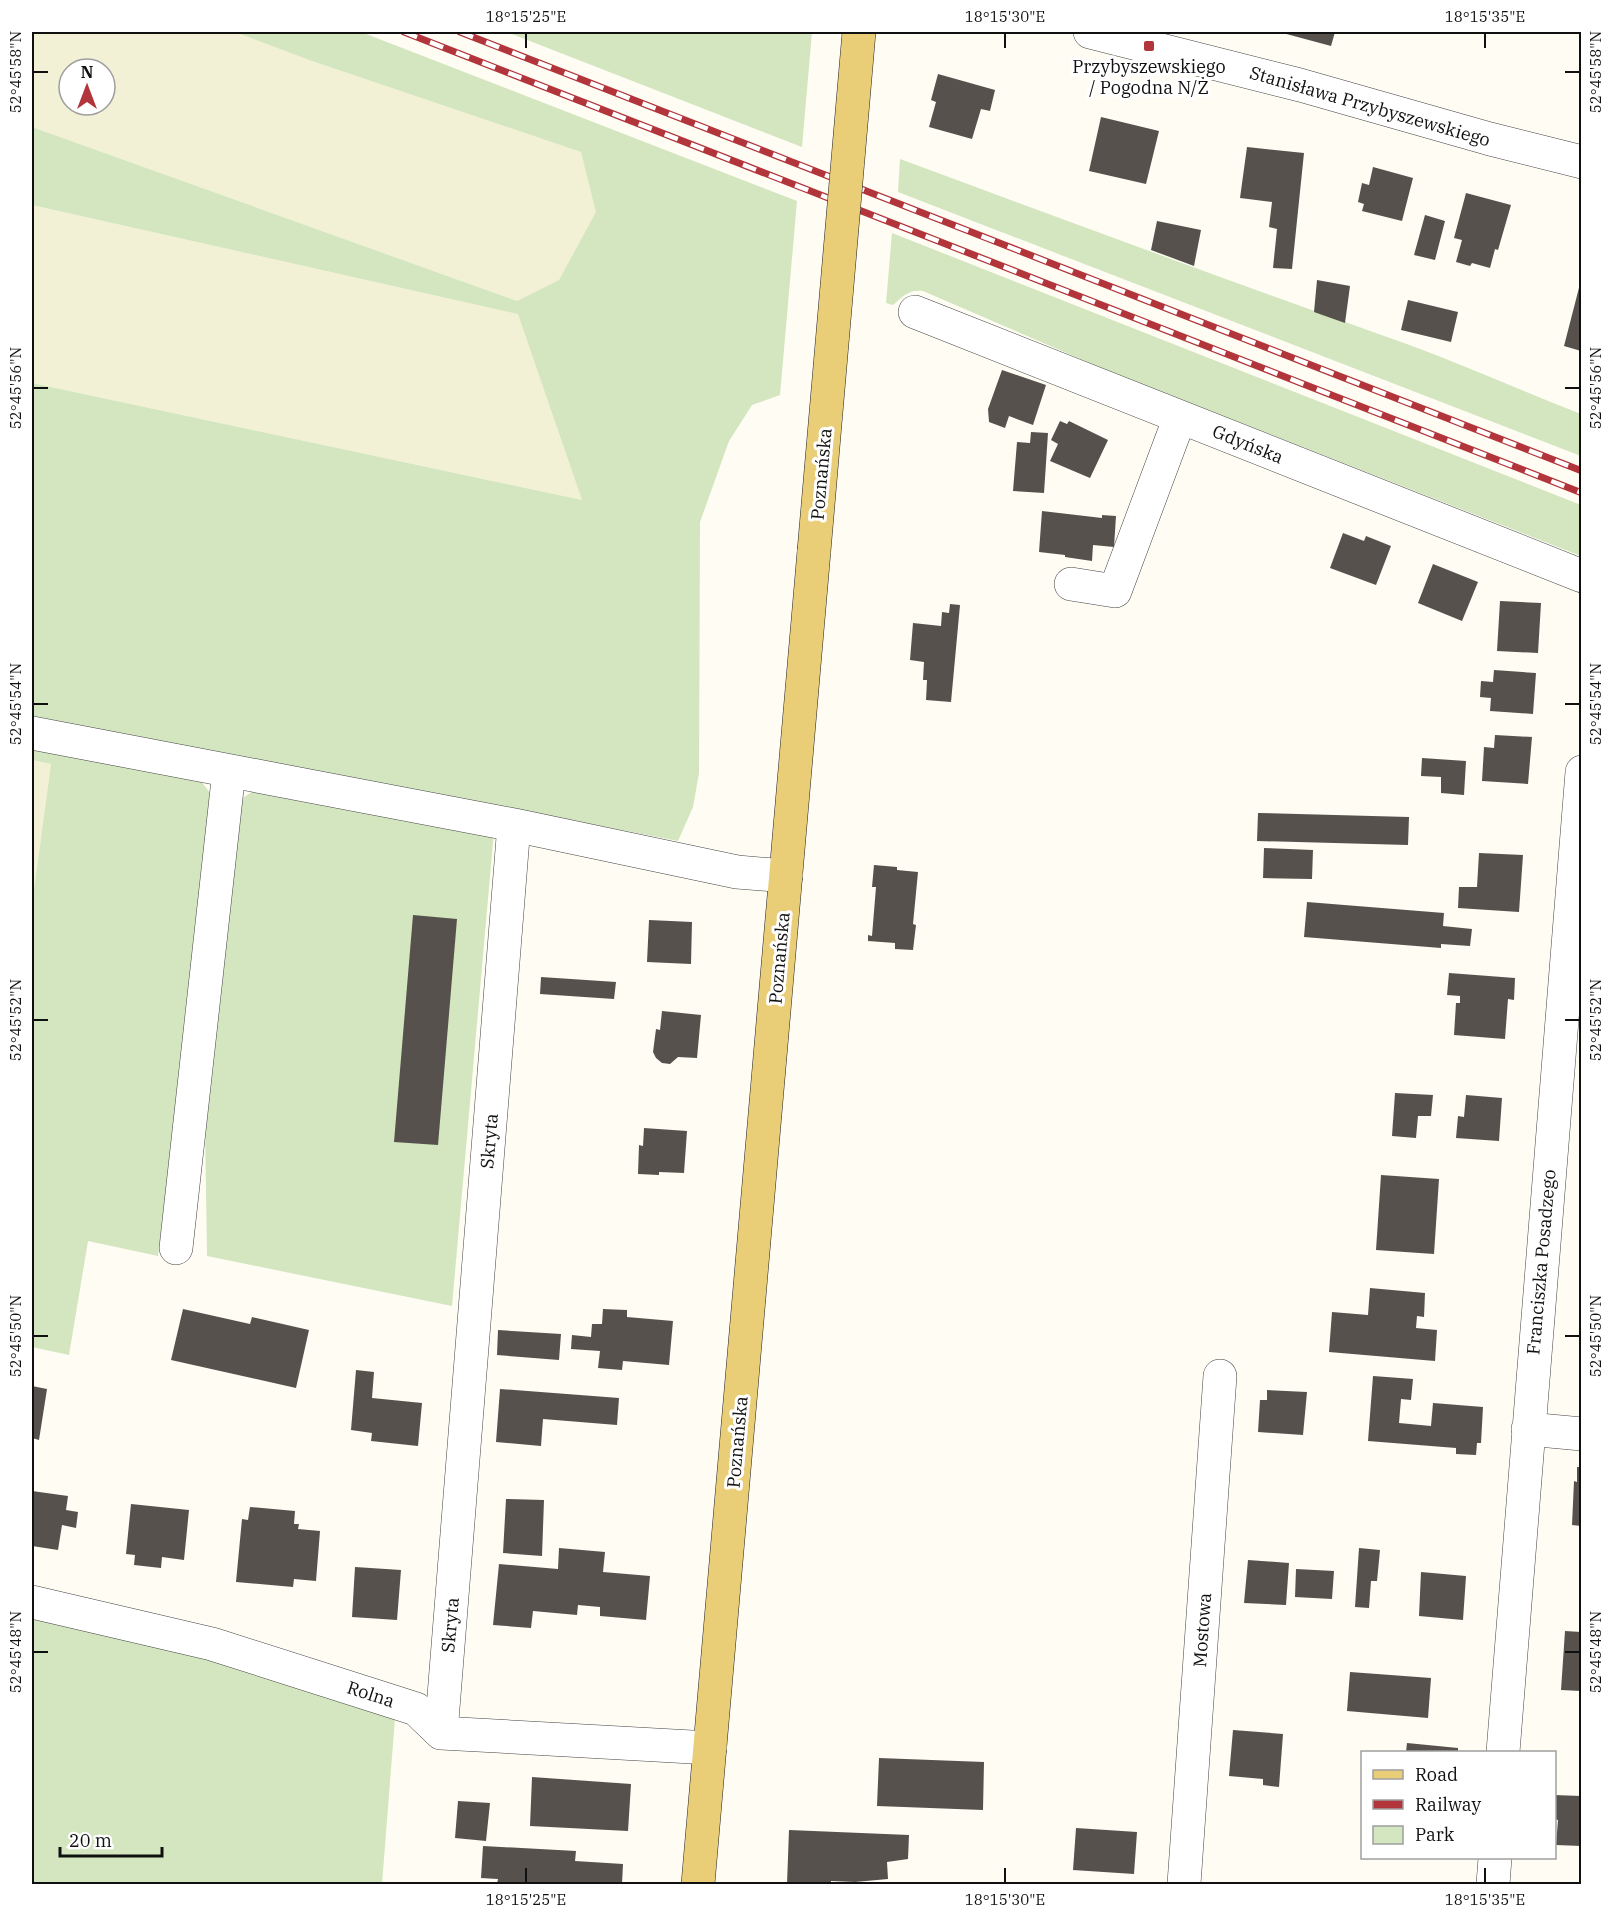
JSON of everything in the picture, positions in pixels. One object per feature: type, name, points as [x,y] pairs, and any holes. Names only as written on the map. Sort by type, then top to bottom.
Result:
[{"type":"main road","name":"Poznańska","points":[[699,1884],[859,32]]},
{"type":"street","name":"Stanisława Przybyszewskiego","points":[[1090,32],[1300,85],[1490,139],[1581,162]]},
{"type":"street","name":"Gdyńska","points":[[915,312],[1581,576]]},
{"type":"street","points":[[1071,584],[1115,591],[1180,417]]},
{"type":"street","points":[[32,733],[514,825],[737,872],[786,876]]},
{"type":"street","points":[[176,1248],[229,771]]},
{"type":"street","name":"Franciszka Posadzego","points":[[1503,1751],[1581,772]]},
{"type":"street","name":"Skryta","points":[[441,1732],[514,825]]},
{"type":"street","name":"Mostowa","points":[[1184,1884],[1220,1376]]},
{"type":"street","points":[[1528,1429],[1581,1434]]},
{"type":"street","name":"Rolna","points":[[32,1602],[212,1644],[333,1682],[416,1709],[441,1732]]},
{"type":"street","points":[[441,1732],[710,1748]]},
{"type":"street","points":[[1492,1884],[1495,1859]]},
{"type":"shaded area","points":[[32,32],[235,32],[312,61],[581,152],[597,212],[559,280],[517,301],[32,127]]},
{"type":"shaded area","points":[[32,205],[519,314],[582,500],[32,383]]},
{"type":"shaded area","points":[[32,760],[51,764],[32,904]]},
{"type":"green space","points":[[235,32],[361,32],[797,201],[780,395],[752,405],[729,441],[700,522],[699,773],[693,807],[678,841],[32,716],[32,383],[582,500],[518,314],[32,205],[32,127],[517,301],[559,280],[596,212],[581,152],[312,61]]},
{"type":"green space","points":[[507,32],[812,32],[802,147]]},
{"type":"green space","points":[[900,159],[1412,346],[1581,414],[1581,456],[898,192]]},
{"type":"green space","points":[[892,233],[1581,505],[1581,556],[1106,370],[923,291],[910,292],[893,305],[886,303]]},
{"type":"green space","points":[[32,743],[195,773],[213,797],[158,1256],[88,1241],[69,1355],[32,1347],[32,904],[51,764],[32,760]]},
{"type":"green space","points":[[259,787],[494,831],[452,1306],[207,1256],[205,1123],[240,800]]},
{"type":"green space","points":[[32,1614],[211,1657],[395,1718],[382,1884],[32,1884]]},
{"type":"building","points":[[1279,32],[1335,32],[1331,46]]},
{"type":"building","points":[[938,74],[995,90],[990,111],[981,109],[972,139],[929,127],[936,102],[931,100]]},
{"type":"building","points":[[1101,117],[1159,131],[1146,184],[1089,171]]},
{"type":"building","points":[[1247,147],[1304,153],[1292,269],[1273,268],[1277,229],[1269,227],[1272,202],[1240,198]]},
{"type":"building","points":[[1373,167],[1413,178],[1402,221],[1362,211],[1364,204],[1358,202],[1362,183],[1369,185]]},
{"type":"building","points":[[1466,193],[1511,205],[1498,250],[1495,249],[1490,268],[1456,262],[1462,240],[1454,238]]},
{"type":"building","points":[[1425,215],[1445,221],[1435,260],[1414,255]]},
{"type":"building","points":[[1157,221],[1201,230],[1194,266],[1151,250]]},
{"type":"building","points":[[1317,280],[1350,286],[1345,323],[1314,312]]},
{"type":"building","points":[[1581,280],[1581,351],[1564,346]]},
{"type":"building","points":[[1408,300],[1458,312],[1451,342],[1401,330]]},
{"type":"building","points":[[1002,370],[1046,385],[1033,425],[1009,416],[1005,428],[989,422],[988,409]]},
{"type":"building","points":[[1060,421],[1067,424],[1069,421],[1108,440],[1090,478],[1050,461],[1058,444],[1051,440]]},
{"type":"building","points":[[1031,432],[1048,433],[1044,493],[1013,491],[1017,442],[1030,443]]},
{"type":"building","points":[[1042,511],[1102,518],[1102,515],[1116,516],[1114,547],[1093,545],[1092,561],[1039,552]]},
{"type":"building","points":[[1343,533],[1364,541],[1366,536],[1391,546],[1376,585],[1330,568]]},
{"type":"building","points":[[1433,564],[1478,582],[1462,621],[1418,603]]},
{"type":"building","points":[[1500,601],[1541,603],[1538,653],[1497,651]]},
{"type":"building","points":[[950,604],[960,605],[951,702],[926,700],[927,680],[923,680],[924,662],[910,660],[913,623],[941,626],[942,612],[949,613]]},
{"type":"building","points":[[1494,670],[1536,673],[1533,714],[1490,711],[1491,698],[1480,697],[1481,681],[1493,682]]},
{"type":"building","points":[[1495,735],[1532,737],[1528,784],[1482,781],[1484,747],[1494,748]]},
{"type":"building","points":[[1422,758],[1466,761],[1464,795],[1441,793],[1441,777],[1421,776]]},
{"type":"building","points":[[1258,813],[1409,817],[1408,845],[1257,841]]},
{"type":"building","points":[[1264,848],[1313,850],[1312,879],[1263,878]]},
{"type":"building","points":[[1479,853],[1523,855],[1519,912],[1458,908],[1459,887],[1477,887]]},
{"type":"building","points":[[874,865],[918,872],[913,950],[895,949],[895,943],[868,941],[868,935],[872,936],[876,887],[872,887]]},
{"type":"building","points":[[1307,902],[1444,913],[1443,926],[1472,929],[1470,946],[1441,944],[1441,948],[1304,937]]},
{"type":"building","points":[[413,915],[457,919],[438,1145],[394,1142]]},
{"type":"building","points":[[649,920],[692,922],[691,964],[647,962]]},
{"type":"building","points":[[1449,973],[1515,978],[1514,1000],[1508,999],[1505,1039],[1454,1035],[1456,1003],[1460,1003],[1460,996],[1447,995]]},
{"type":"building","points":[[541,977],[616,982],[614,999],[540,994]]},
{"type":"building","points":[[662,1011],[701,1015],[697,1058],[678,1057],[670,1064],[662,1063],[656,1058],[653,1052],[656,1029],[660,1030]]},
{"type":"building","points":[[1395,1093],[1433,1095],[1431,1116],[1418,1116],[1416,1138],[1392,1136]]},
{"type":"building","points":[[1466,1095],[1502,1098],[1499,1141],[1456,1138],[1458,1116],[1464,1117]]},
{"type":"building","points":[[644,1128],[687,1131],[684,1173],[638,1174],[639,1145],[643,1146]]},
{"type":"building","points":[[1381,1175],[1439,1179],[1434,1254],[1376,1250]]},
{"type":"building","points":[[1370,1288],[1425,1293],[1424,1317],[1417,1316],[1416,1328],[1437,1330],[1435,1361],[1329,1352],[1332,1312],[1368,1315]]},
{"type":"building","points":[[183,1309],[250,1324],[252,1317],[309,1330],[296,1388],[171,1360]]},
{"type":"building","points":[[603,1309],[627,1310],[627,1317],[673,1321],[669,1365],[623,1361],[622,1370],[598,1368],[600,1351],[571,1349],[572,1335],[591,1337],[592,1324],[602,1324]]},
{"type":"building","points":[[498,1330],[561,1334],[559,1360],[497,1355]]},
{"type":"building","points":[[356,1370],[374,1372],[372,1398],[422,1403],[418,1446],[371,1441],[372,1433],[351,1430]]},
{"type":"building","points":[[1373,1376],[1413,1379],[1411,1400],[1401,1399],[1399,1423],[1431,1426],[1433,1403],[1483,1407],[1481,1443],[1477,1443],[1476,1455],[1456,1454],[1456,1448],[1368,1441]]},
{"type":"building","points":[[32,1386],[47,1389],[39,1440],[32,1438]]},
{"type":"building","points":[[500,1389],[619,1398],[617,1425],[543,1419],[541,1446],[496,1442]]},
{"type":"building","points":[[1267,1390],[1307,1392],[1303,1435],[1258,1432],[1260,1400],[1267,1400]]},
{"type":"building","points":[[1577,1467],[1581,1467],[1581,1526],[1572,1525]]},
{"type":"building","points":[[32,1491],[68,1496],[66,1510],[78,1512],[76,1528],[62,1525],[58,1550],[32,1546]]},
{"type":"building","points":[[506,1499],[544,1500],[542,1556],[503,1553]]},
{"type":"building","points":[[131,1504],[189,1510],[184,1560],[162,1557],[161,1568],[134,1565],[135,1555],[126,1554]]},
{"type":"building","points":[[250,1507],[295,1511],[294,1524],[299,1524],[298,1529],[320,1531],[316,1581],[294,1579],[293,1587],[236,1582],[242,1519],[248,1520]]},
{"type":"building","points":[[559,1548],[605,1552],[603,1572],[650,1576],[646,1620],[600,1616],[600,1607],[578,1605],[577,1615],[533,1611],[531,1628],[493,1625],[499,1564],[558,1569]]},
{"type":"building","points":[[1359,1548],[1380,1550],[1377,1581],[1371,1581],[1369,1608],[1355,1607]]},
{"type":"building","points":[[1248,1560],[1289,1563],[1286,1605],[1244,1603]]},
{"type":"building","points":[[355,1567],[401,1570],[397,1620],[352,1617]]},
{"type":"building","points":[[1296,1569],[1334,1571],[1332,1599],[1295,1597]]},
{"type":"building","points":[[1421,1572],[1466,1576],[1463,1620],[1419,1616]]},
{"type":"building","points":[[1565,1631],[1581,1632],[1581,1691],[1561,1690]]},
{"type":"building","points":[[1350,1672],[1431,1678],[1428,1718],[1347,1711]]},
{"type":"building","points":[[1233,1730],[1283,1734],[1279,1787],[1263,1785],[1263,1779],[1229,1776]]},
{"type":"building","points":[[1407,1743],[1458,1748],[1458,1751],[1406,1751]]},
{"type":"building","points":[[879,1758],[984,1762],[983,1810],[877,1806]]},
{"type":"building","points":[[532,1777],[631,1784],[628,1831],[530,1826]]},
{"type":"building","points":[[1556,1795],[1581,1796],[1581,1846],[1556,1845],[1558,1820],[1556,1820]]},
{"type":"building","points":[[458,1801],[490,1803],[486,1841],[455,1838]]},
{"type":"building","points":[[1076,1828],[1137,1832],[1134,1874],[1073,1870]]},
{"type":"building","points":[[789,1830],[909,1835],[908,1859],[887,1862],[888,1879],[855,1882],[831,1881],[831,1884],[787,1884]]},
{"type":"building","points":[[483,1846],[576,1851],[575,1861],[623,1864],[622,1884],[497,1884],[498,1879],[481,1878]]},
{"type":"railway","points":[[404,32],[1582,493]]},
{"type":"railway","points":[[460,32],[1582,471]]},
{"type":"place","name":"Przybyszewskiego / Pogodna N/Ż","points":[[1149,46]]}]
